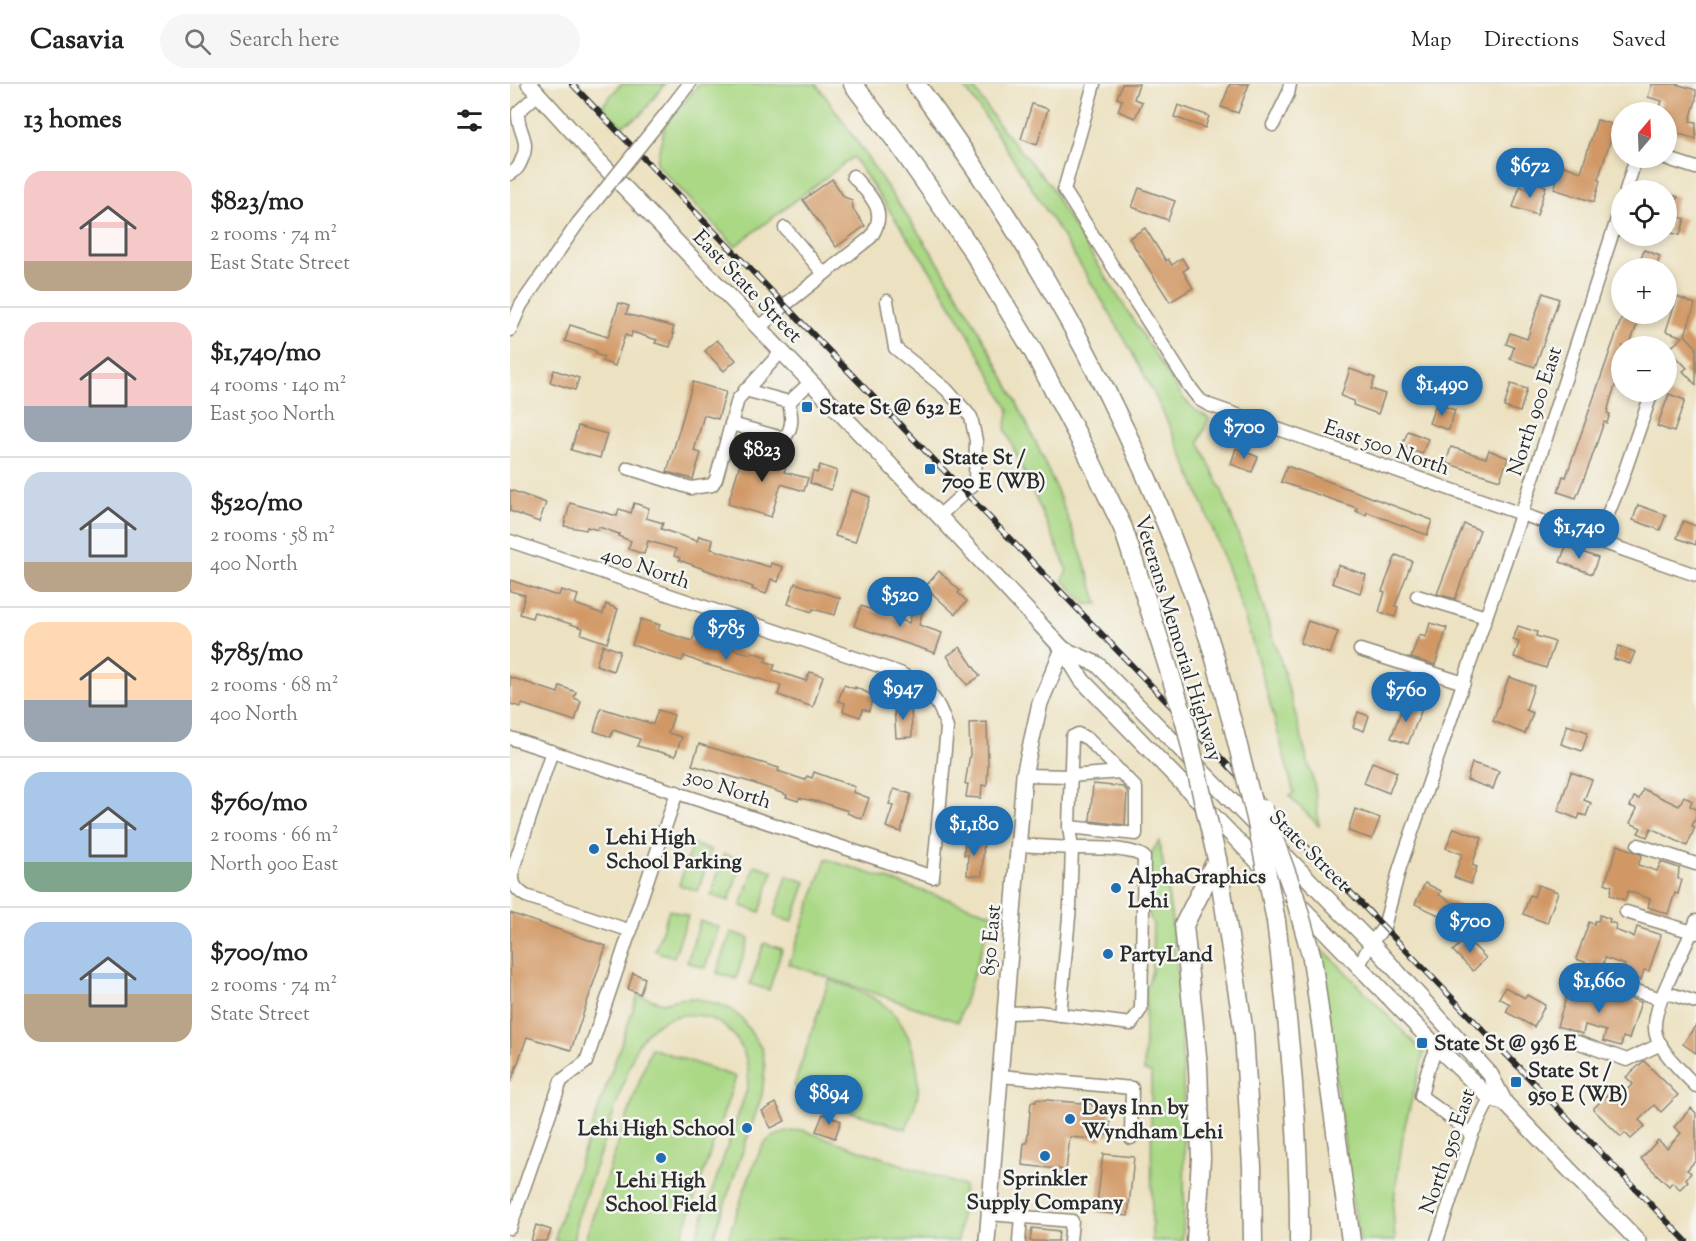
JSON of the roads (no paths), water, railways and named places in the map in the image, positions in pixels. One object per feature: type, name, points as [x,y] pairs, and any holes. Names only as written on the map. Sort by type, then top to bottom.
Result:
[{"type":"highway","name":"Veterans Memorial Highway","points":[[853,84],[899,145],[972,250],[1038,361],[1087,453],[1123,528],[1185,722],[1217,859],[1244,1033],[1252,1167],[1253,1241]]},
{"type":"highway","name":"Veterans Memorial Highway","points":[[916,84],[1008,216],[1050,286],[1104,385],[1154,493],[1209,641],[1245,770],[1276,921],[1292,1058],[1299,1241]]},
{"type":"highway","points":[[1245,770],[1284,863],[1311,958],[1351,1241]]},
{"type":"highway","points":[[1196,1241],[1201,1158],[1198,1066],[1184,925],[1217,859]]},
{"type":"main road","name":"East State Street","points":[[533,89],[939,516]]},
{"type":"main road","name":"State Street","points":[[939,516],[1063,649],[1082,680],[1358,967],[1437,1047],[1498,1100],[1638,1241]]},
{"type":"main road","name":"State Street","points":[[1063,649],[1097,664],[1371,943],[1490,1074],[1498,1100]]},
{"type":"main road","name":"850 East","points":[[987,1241],[1024,775],[1040,703],[1063,649]]},
{"type":"street","points":[[510,330],[521,305],[578,223],[689,84]]},
{"type":"street","name":"East 500 North","points":[[1094,84],[1064,190],[1200,400],[1696,575]]},
{"type":"street","points":[[1273,125],[1288,94],[1290,84]]},
{"type":"street","points":[[510,174],[519,168],[526,149],[526,141],[514,108],[533,89]]},
{"type":"street","points":[[1677,162],[1696,168]]},
{"type":"street","points":[[760,327],[871,237],[878,227],[879,214],[876,203],[853,176]]},
{"type":"street","points":[[785,228],[824,274]]},
{"type":"street","name":"North 900 East","points":[[1358,967],[1371,943],[1384,927],[1400,867],[1521,514],[1611,238]]},
{"type":"street","points":[[887,302],[895,348],[946,389],[971,417],[976,441],[975,483],[939,516]]},
{"type":"street","points":[[628,468],[691,488],[712,485],[716,479],[738,399],[782,351]]},
{"type":"street","points":[[789,402],[811,382]]},
{"type":"street","points":[[745,390],[789,402]]},
{"type":"street","points":[[731,424],[779,437],[786,436],[792,420],[789,402]]},
{"type":"street","points":[[1598,541],[1649,402]]},
{"type":"street","name":"400 North","points":[[510,542],[900,673],[914,681],[941,706],[946,728],[933,877]]},
{"type":"street","points":[[1417,596],[1486,617]]},
{"type":"street","points":[[1360,650],[1464,683]]},
{"type":"street","points":[[1060,1015],[1070,906],[1072,848],[1069,827],[1072,736],[1078,734],[1088,739],[1136,788],[1136,834],[1069,827]]},
{"type":"street","name":"300 North","points":[[510,738],[933,877]]},
{"type":"street","points":[[552,751],[511,880],[516,890],[526,896],[631,931]]},
{"type":"street","points":[[1024,775],[1070,776],[1121,772]]},
{"type":"street","points":[[510,1228],[561,1081],[586,1062],[677,792]]},
{"type":"street","points":[[1005,1013],[1039,1012],[1131,1024],[1141,1009],[1144,857],[1140,854],[1115,850],[1018,844]]},
{"type":"street","points":[[1638,845],[1696,864]]},
{"type":"street","points":[[1626,912],[1695,929],[1663,995],[1654,1020],[1658,1040],[1672,1061],[1696,1086]]},
{"type":"street","points":[[1593,976],[1696,1002]]},
{"type":"street","points":[[1577,1042],[1627,1060],[1658,1040]]},
{"type":"street","points":[[1437,1047],[1421,1096],[1472,1134]]},
{"type":"street","points":[[1000,1076],[1132,1089],[1131,1138]]},
{"type":"street","name":"North 950 East","points":[[1437,1241],[1472,1134],[1498,1100]]},
{"type":"street","points":[[989,1214],[1072,1221],[1070,1241]]},
{"type":"street","points":[[1019,1241],[1021,1216]]},
{"type":"railway","points":[[572,84],[1686,1241]]},
{"type":"place","name":"State St @ 632 E","points":[[807,407]]},
{"type":"place","name":"State St / 700 E (WB)","points":[[930,469]]},
{"type":"place","name":"Lehi High School Parking","points":[[594,849]]},
{"type":"place","name":"AlphaGraphics Lehi","points":[[1116,888]]},
{"type":"place","name":"PartyLand","points":[[1108,954]]},
{"type":"place","name":"State St @ 936 E","points":[[1422,1043]]},
{"type":"place","name":"State St / 950 E (WB)","points":[[1516,1082]]},
{"type":"place","name":"Days Inn by Wyndham Lehi","points":[[1070,1119]]},
{"type":"place","name":"Lehi High School","points":[[747,1128]]},
{"type":"place","name":"Sprinkler Supply Company","points":[[1045,1156]]},
{"type":"place","name":"Lehi High School Field","points":[[661,1158]]}]
